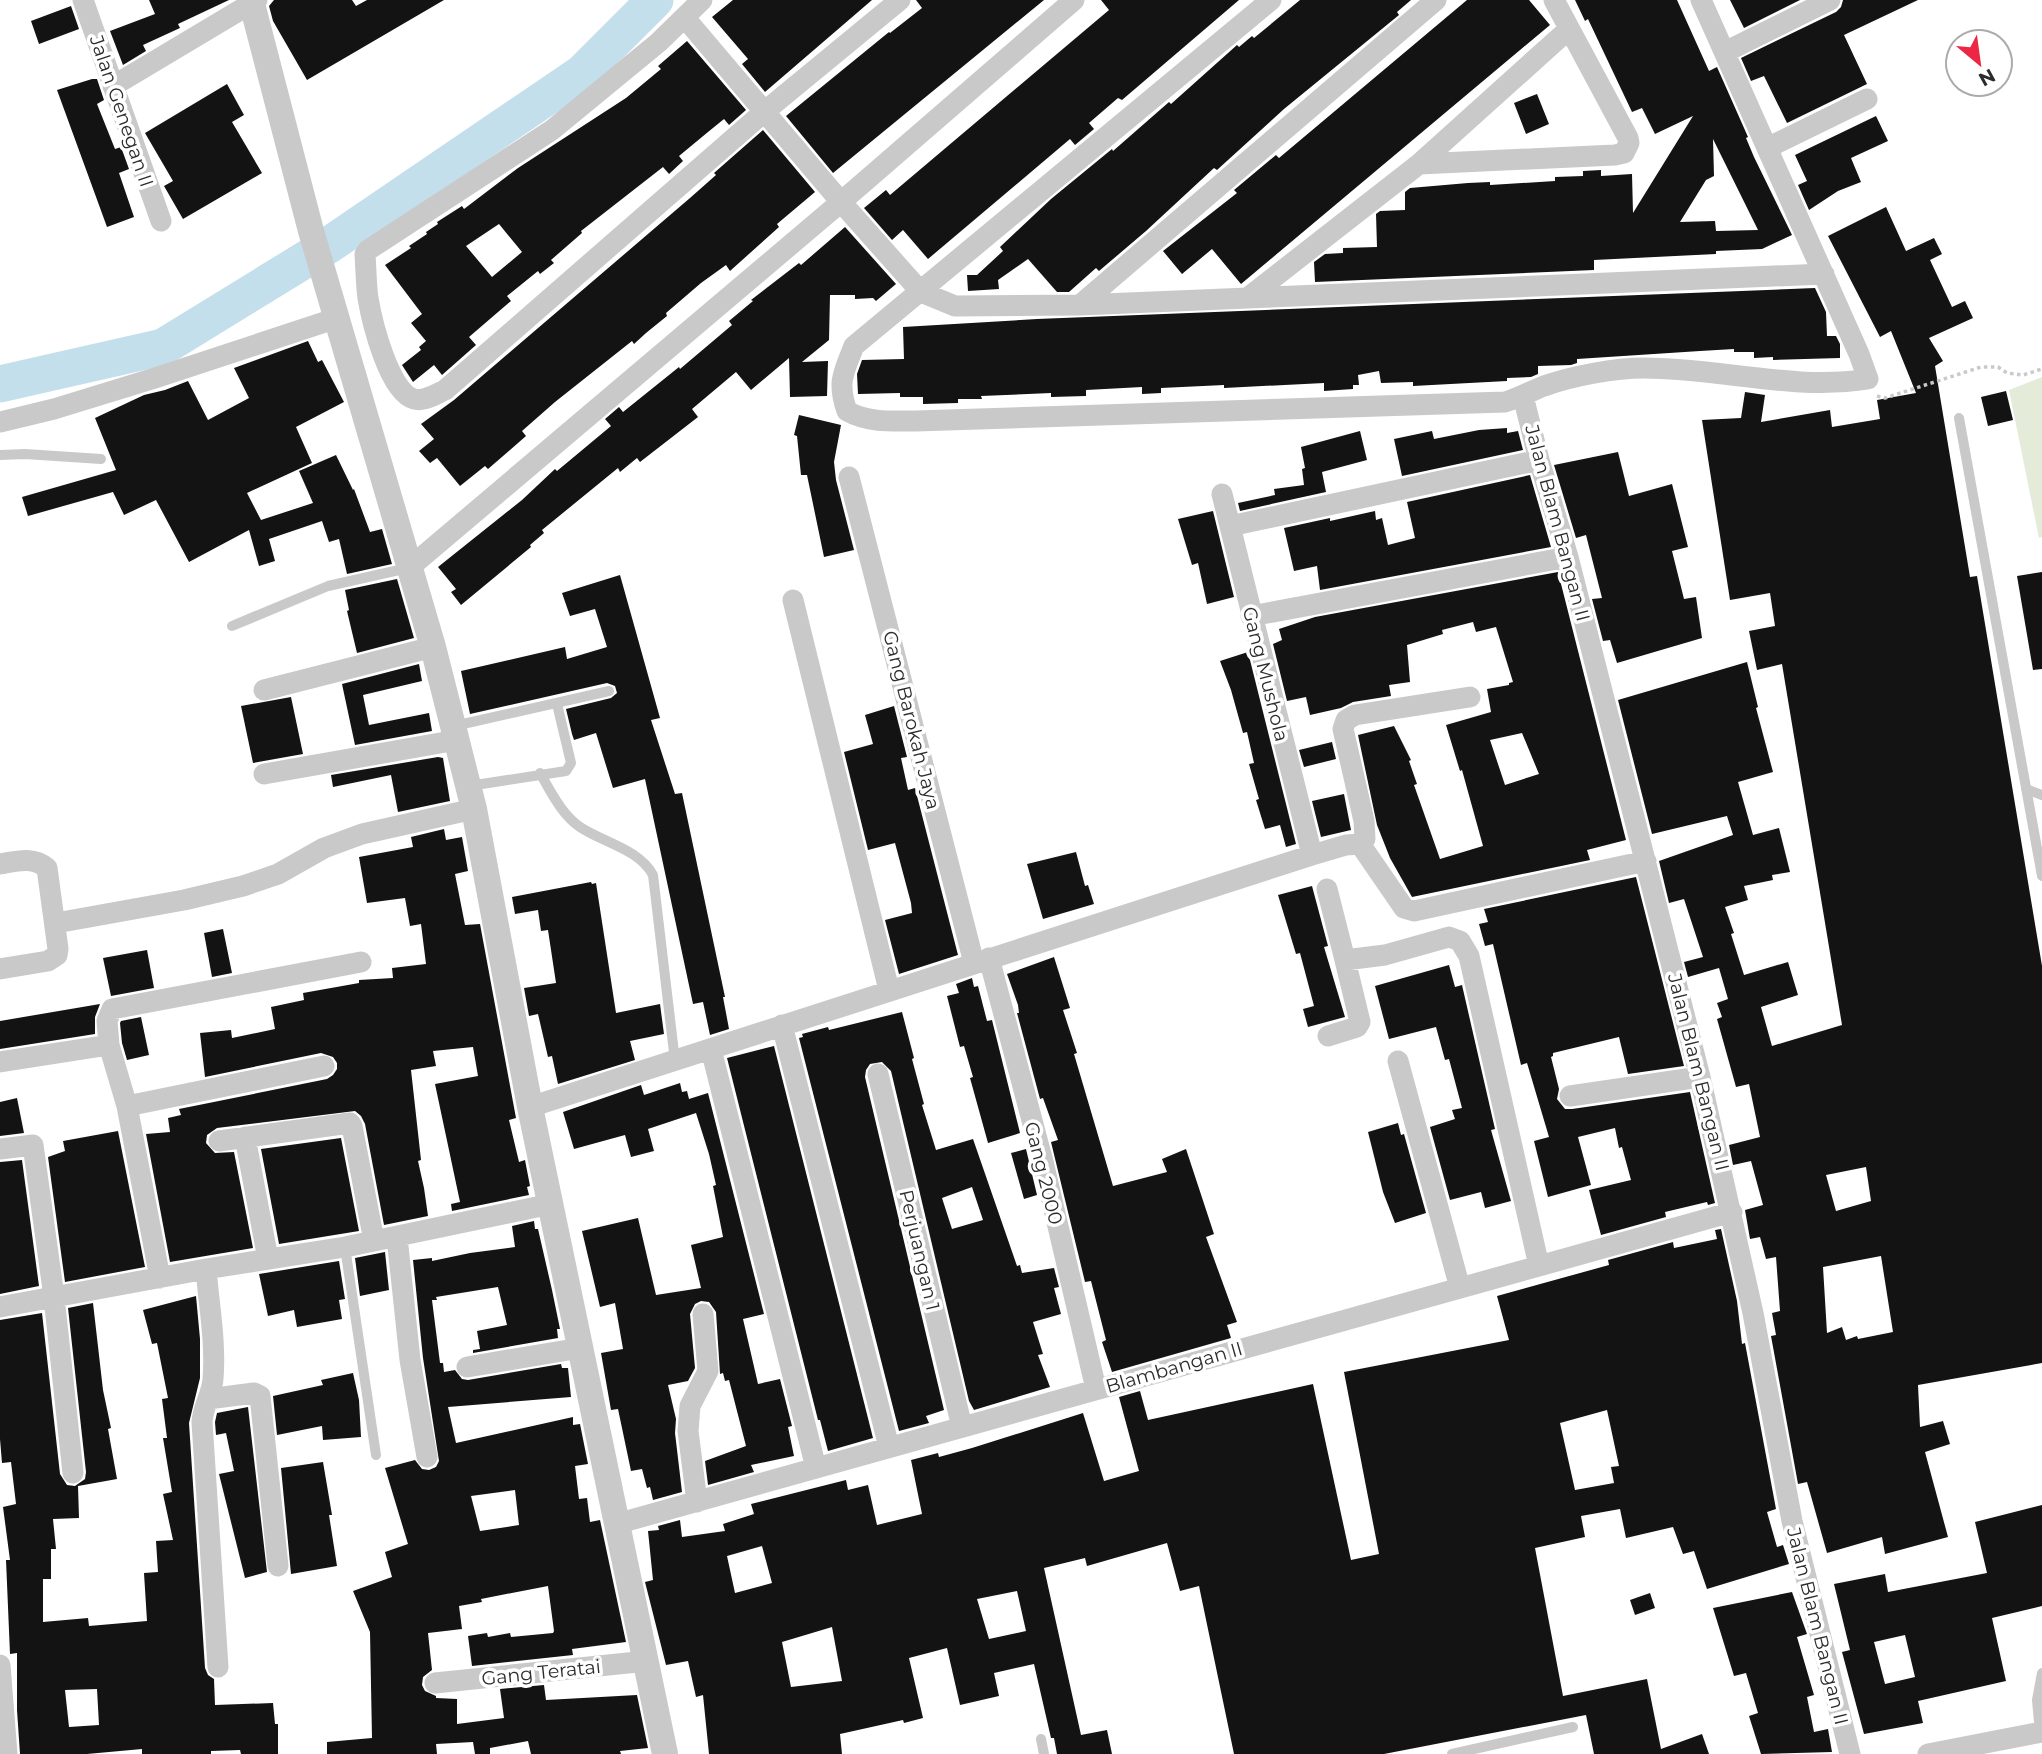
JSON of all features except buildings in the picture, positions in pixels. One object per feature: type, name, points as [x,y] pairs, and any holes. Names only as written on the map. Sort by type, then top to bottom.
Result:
[{"type":"street","name":"Jalan Genegan II","points":[[83,0],[161,221]]},
{"type":"street","points":[[702,0],[685,18],[552,130],[368,250],[365,254],[368,298],[382,350],[399,389],[419,400],[445,390],[764,111],[900,0]]},
{"type":"street","points":[[409,568],[841,202],[1074,0]]},
{"type":"street","points":[[1271,0],[854,346],[845,367],[840,391],[847,411],[857,417],[873,420],[930,421],[1505,402],[1526,405],[1543,386],[1643,368],[1800,381],[1842,383],[1868,379],[1701,0]]},
{"type":"street","points":[[1080,305],[1436,0]]},
{"type":"street","points":[[1419,164],[1624,153],[1629,143],[1628,138],[1554,0]]},
{"type":"street","points":[[1724,52],[1830,0]]},
{"type":"street","points":[[113,86],[253,1],[321,265],[456,733],[547,1101],[551,1204],[580,1348],[634,1519],[647,1661],[665,1754]]},
{"type":"street","points":[[685,18],[921,292],[955,306],[1080,305],[1824,274]]},
{"type":"street","points":[[1250,296],[1419,164],[1569,29]]},
{"type":"street","points":[[1767,148],[1867,99]]},
{"type":"street","points":[[0,422],[54,409],[142,382],[337,318]]},
{"type":"street","name":"Jalan Blam Bangan II","points":[[1526,405],[1539,460],[1568,557],[1700,1077],[1732,1212],[1792,1521],[1850,1754]]},
{"type":"street","points":[[1230,526],[1539,460]]},
{"type":"street","name":"Gang Barokah Jaya","points":[[849,477],[981,961]]},
{"type":"street","name":"Gang Mushola","points":[[1222,494],[1312,855]]},
{"type":"street","points":[[1251,617],[1568,557]]},
{"type":"street","points":[[793,600],[889,990]]},
{"type":"street","points":[[264,690],[433,647]]},
{"type":"street","points":[[547,1101],[1312,855],[1346,845],[1360,844],[1365,839],[1364,821],[1343,729],[1346,720],[1356,715],[1470,697]]},
{"type":"street","points":[[264,774],[456,733]]},
{"type":"street","points":[[56,923],[184,900],[243,886],[278,874],[324,848],[471,798]]},
{"type":"street","points":[[1360,844],[1404,908],[1414,911],[1646,861]]},
{"type":"street","points":[[0,864],[29,859],[47,868],[58,949],[54,958],[48,961],[0,969]]},
{"type":"street","points":[[1327,889],[1360,1022],[1357,1027],[1328,1036]]},
{"type":"street","points":[[1345,960],[1385,954],[1449,937],[1460,941],[1469,956],[1539,1266]]},
{"type":"street","name":"Gang 2000","points":[[981,961],[1042,1162],[1096,1389]]},
{"type":"street","points":[[160,1278],[127,1107],[109,1045],[108,1014],[112,1009],[361,962]]},
{"type":"street","points":[[782,1025],[889,1447]]},
{"type":"street","points":[[0,1062],[109,1045]]},
{"type":"street","points":[[711,1049],[816,1468]]},
{"type":"street","points":[[1398,1061],[1460,1288]]},
{"type":"street","points":[[127,1107],[324,1066]]},
{"type":"street","name":"Perjuangan 1","points":[[878,1074],[962,1427]]},
{"type":"street","points":[[1570,1096],[1700,1077]]},
{"type":"street","points":[[219,1141],[350,1123],[374,1241]]},
{"type":"street","points":[[245,1137],[268,1259]]},
{"type":"street","points":[[0,1149],[33,1145],[54,1297],[73,1473]]},
{"type":"street","points":[[0,1307],[206,1269],[345,1247],[551,1204]]},
{"type":"street","name":"Blambangan II","points":[[634,1519],[1732,1212]]},
{"type":"street","points":[[397,1237],[410,1360],[427,1457]]},
{"type":"street","points":[[206,1269],[214,1358],[212,1389],[202,1422],[218,1667]]},
{"type":"street","points":[[697,1502],[688,1431],[690,1406],[708,1371],[702,1314]]},
{"type":"street","points":[[467,1367],[580,1348]]},
{"type":"street","points":[[208,1399],[254,1393],[260,1396],[278,1566]]},
{"type":"street","name":"Gang Teratai","points":[[435,1682],[647,1661]]},
{"type":"street","points":[[0,1665],[7,1754]]},
{"type":"street","points":[[1928,1754],[2041,1733]]},
{"type":"lane","points":[[1959,418],[2042,876]]},
{"type":"lane","points":[[0,455],[100,459]]},
{"type":"lane","points":[[232,626],[328,586],[409,568]]},
{"type":"lane","points":[[456,733],[609,691]]},
{"type":"lane","points":[[471,798],[540,774],[566,771],[571,763],[557,704]]},
{"type":"lane","points":[[540,774],[569,818],[641,859],[653,875],[675,1061]]},
{"type":"lane","points":[[2026,789],[2042,795]]},
{"type":"lane","points":[[345,1247],[376,1455]]},
{"type":"lane","points":[[2041,1733],[2037,1700],[2042,1672]]},
{"type":"lane","points":[[1452,1754],[1573,1727]]},
{"type":"lane","points":[[1041,1739],[1044,1754]]},
{"type":"path","points":[[1868,379],[1876,395],[1885,398],[1981,367],[1998,367],[2007,373],[2023,375],[2042,369]]},
{"type":"green space","points":[[2042,377],[2042,537],[2039,538],[2009,390]]},
{"type":"waterway","points":[[0,384],[163,347],[329,245],[582,73],[655,0]]}]
